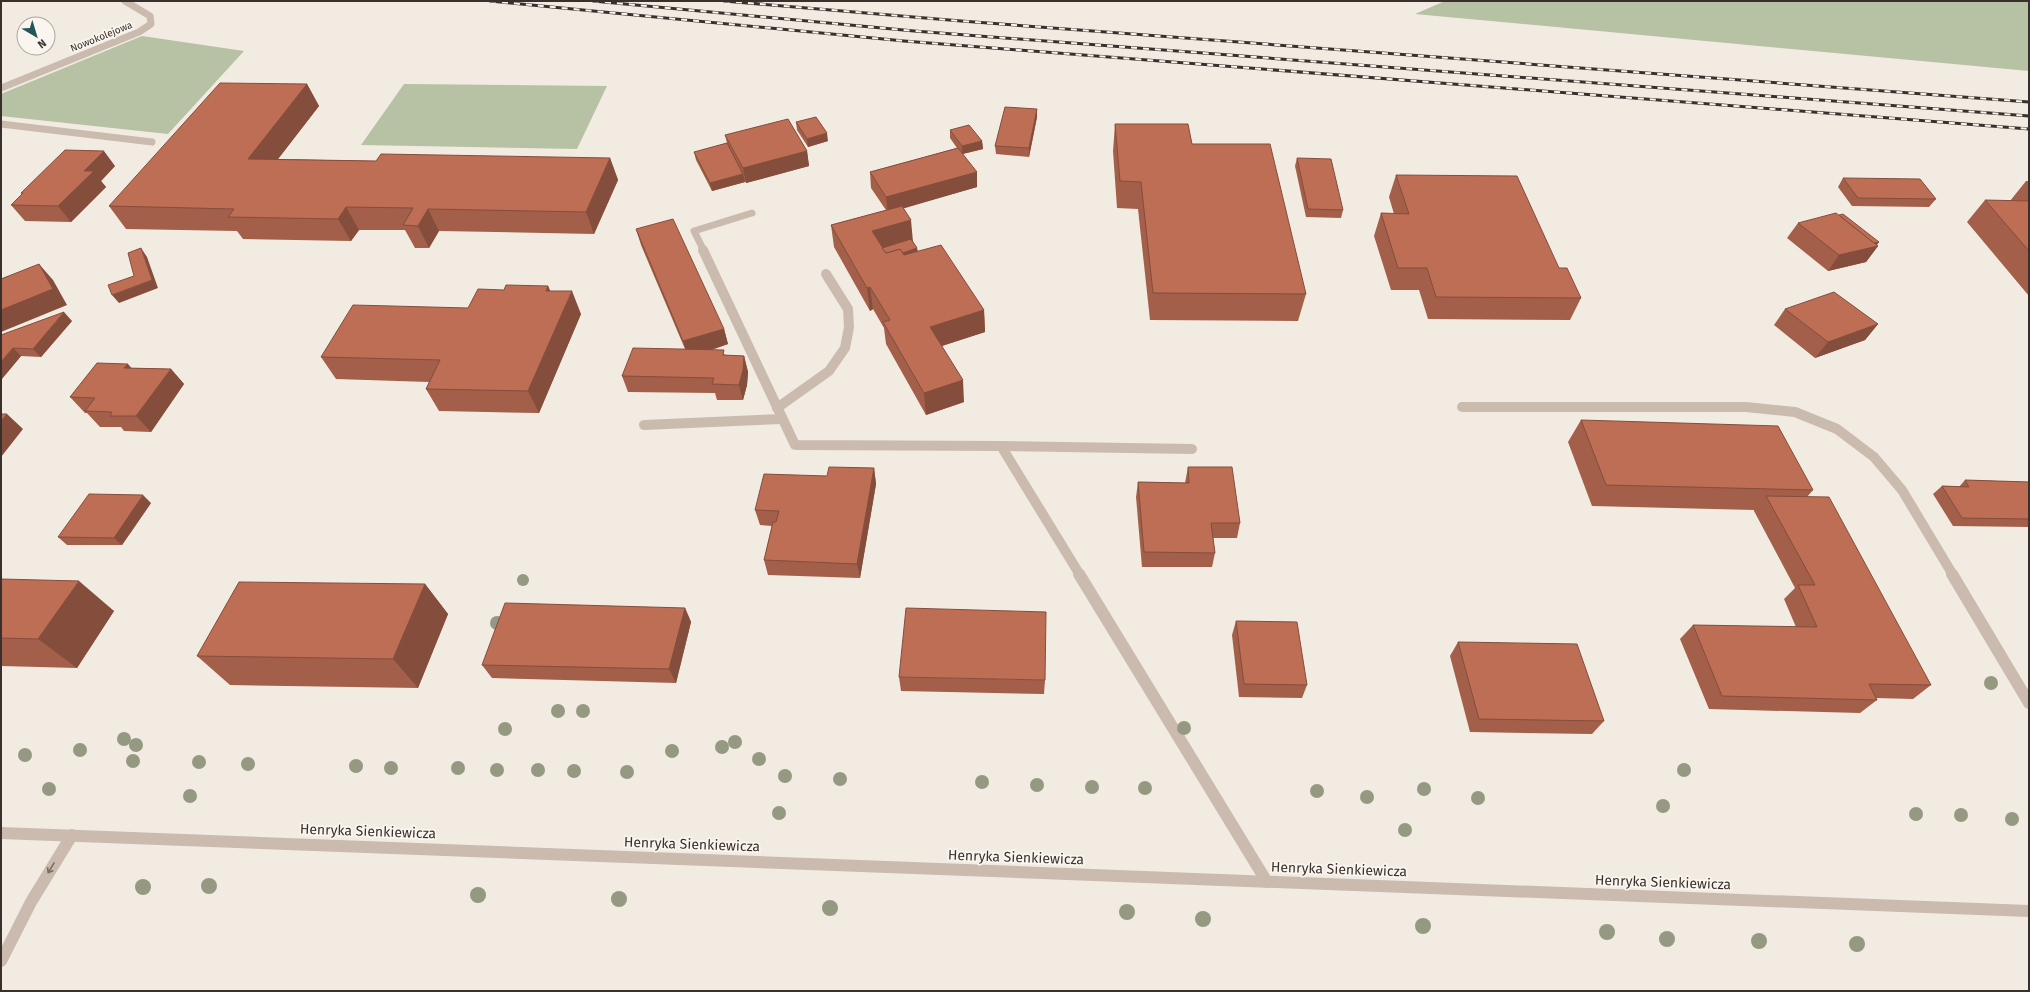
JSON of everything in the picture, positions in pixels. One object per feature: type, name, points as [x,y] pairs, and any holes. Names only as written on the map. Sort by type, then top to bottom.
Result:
[{"type":"street","name":"Nowokolejowa","points":[[1,88],[139,32],[150,24],[150,16],[125,1]]},
{"type":"street","points":[[1,124],[152,142]]},
{"type":"street","points":[[752,213],[694,231],[795,445],[1192,449]]},
{"type":"street","points":[[777,408],[829,371],[845,348],[848,327],[848,309],[826,274]]},
{"type":"street","points":[[1462,407],[1746,407],[1795,412],[1837,429],[1874,457],[1902,490],[2029,703]]},
{"type":"street","points":[[644,425],[782,419]]},
{"type":"street","points":[[1001,446],[1267,882]]},
{"type":"street","name":"Henryka Sienkiewicza","points":[[1,833],[2029,911]]},
{"type":"street","points":[[1,961],[31,902],[72,835]]},
{"type":"green space","points":[[1445,1],[2029,1],[2029,71],[1415,14]]},
{"type":"green space","points":[[142,36],[244,51],[168,134],[1,116],[1,94]]},
{"type":"green space","points":[[404,84],[607,86],[577,149],[361,145]]},
{"type":"building","points":[[220,83],[307,84],[248,159],[376,161],[381,154],[610,158],[586,212],[428,209],[418,226],[403,225],[413,208],[346,207],[338,219],[228,217],[234,209],[109,206]]},
{"type":"building","points":[[1005,107],[1037,109],[1029,148],[995,146]]},
{"type":"building","points":[[816,117],[827,133],[807,139],[796,122]]},
{"type":"building","points":[[788,119],[807,151],[743,168],[725,135]]},
{"type":"building","points":[[1115,124],[1188,124],[1192,144],[1270,144],[1306,294],[1153,293],[1141,182],[1120,181]]},
{"type":"building","points":[[969,125],[982,141],[962,146],[950,130]]},
{"type":"building","points":[[727,143],[743,174],[710,183],[694,152]]},
{"type":"building","points":[[958,148],[977,172],[886,197],[870,172]]},
{"type":"building","points":[[65,150],[104,151],[84,171],[94,171],[58,206],[11,205],[23,193],[21,193]]},
{"type":"building","points":[[1297,158],[1331,159],[1343,210],[1308,209]]},
{"type":"building","points":[[1396,175],[1517,176],[1559,268],[1567,268],[1581,298],[1436,297],[1427,268],[1398,268],[1381,213],[1409,214]]},
{"type":"building","points":[[1843,178],[1920,179],[1936,199],[1858,198]]},
{"type":"building","points":[[1985,200],[2029,201],[2029,251]]},
{"type":"building","points":[[902,206],[911,220],[872,231],[886,253],[900,249],[904,255],[941,245],[984,310],[930,327],[963,380],[924,393],[883,322],[890,320],[870,287],[867,288],[831,225]]},
{"type":"building","points":[[1836,213],[1878,246],[1839,255],[1798,223]]},
{"type":"building","points":[[1843,214],[1879,242],[1874,243],[1839,215]]},
{"type":"building","points":[[673,219],[724,329],[683,341],[636,229]]},
{"type":"building","points":[[911,239],[917,248],[903,253],[900,249],[886,253],[882,248]]},
{"type":"building","points":[[141,248],[152,280],[112,295],[108,285],[134,276],[128,253]]},
{"type":"building","points":[[39,264],[53,289],[1,310],[1,279]]},
{"type":"building","points":[[506,285],[548,286],[546,291],[572,291],[528,391],[426,389],[440,360],[321,357],[353,305],[468,308],[478,289],[504,290]]},
{"type":"building","points":[[1834,292],[1878,324],[1828,342],[1785,309]]},
{"type":"building","points":[[64,312],[33,349],[13,348],[1,362],[1,335]]},
{"type":"building","points":[[633,348],[724,350],[723,355],[744,356],[743,370],[739,385],[712,384],[714,378],[622,376]]},
{"type":"building","points":[[97,363],[128,364],[124,368],[171,369],[136,416],[110,416],[112,412],[85,411],[95,398],[70,397]]},
{"type":"building","points":[[1,414],[7,414],[1,421]]},
{"type":"building","points":[[1581,420],[1778,426],[1813,490],[1606,485]]},
{"type":"building","points":[[829,467],[874,468],[857,564],[764,560],[773,522],[776,522],[779,511],[755,510],[764,474],[827,476]]},
{"type":"building","points":[[1188,467],[1232,467],[1240,523],[1211,523],[1215,553],[1144,552],[1138,482],[1189,483]]},
{"type":"building","points":[[1965,480],[2029,482],[2029,519],[1962,518],[1942,486],[1969,487]]},
{"type":"building","points":[[89,494],[143,495],[114,538],[58,537]]},
{"type":"building","points":[[1766,496],[1829,497],[1931,685],[1869,684],[1877,700],[1722,696],[1693,625],[1817,627],[1798,585],[1815,585]]},
{"type":"building","points":[[1,579],[79,581],[38,639],[1,638]]},
{"type":"building","points":[[239,582],[425,584],[393,659],[197,656]]},
{"type":"building","points":[[505,603],[685,608],[669,669],[482,665]]},
{"type":"building","points":[[906,608],[1046,612],[1045,680],[899,677]]},
{"type":"building","points":[[1236,621],[1297,622],[1307,685],[1244,684]]},
{"type":"building","points":[[1458,642],[1577,644],[1604,721],[1479,719]]},
{"type":"railway","points":[[490,1],[904,41],[2029,129]]},
{"type":"railway","points":[[593,1],[914,31],[2029,116]]},
{"type":"railway","points":[[724,1],[961,21],[2029,102]]}]
